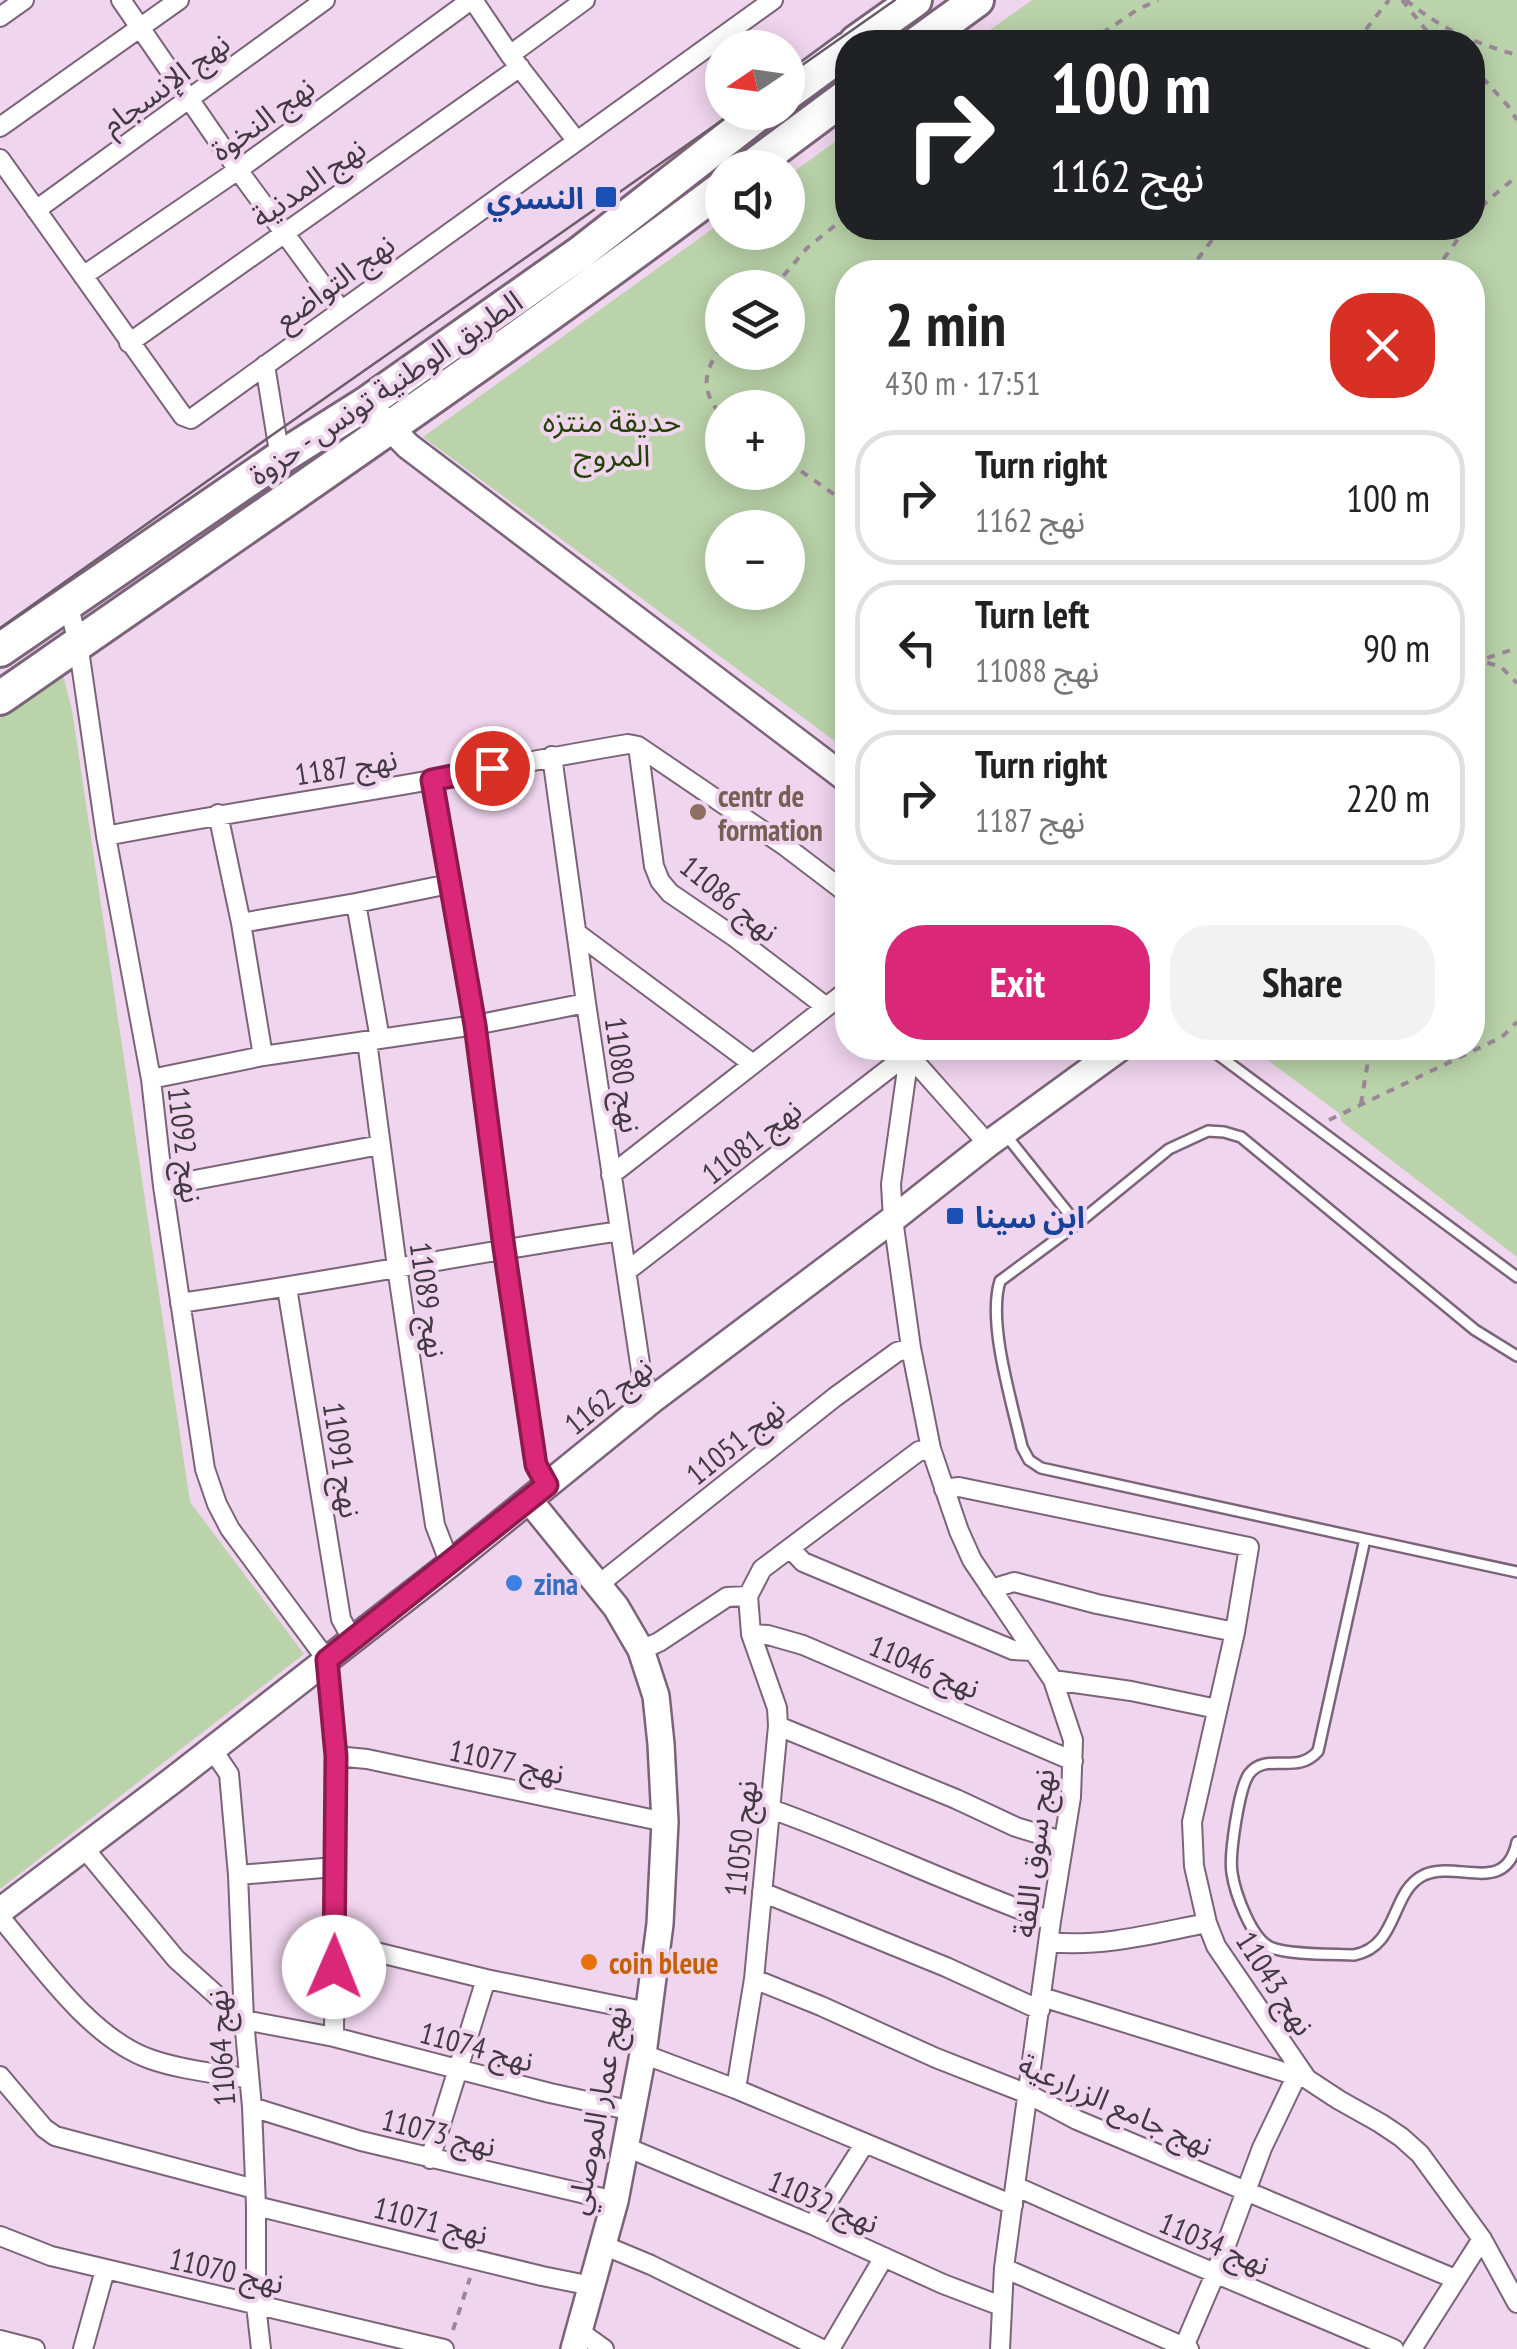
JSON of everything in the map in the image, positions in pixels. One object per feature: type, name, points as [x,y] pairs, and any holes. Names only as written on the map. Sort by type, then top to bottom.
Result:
[{"type":"highway","points":[[873,30],[914,0]]},
{"type":"highway","points":[[936,30],[977,0]]},
{"type":"highway","points":[[805,81],[835,59]]},
{"type":"highway","points":[[805,116],[835,101]]},
{"type":"highway","name":"الطريق الوطنية تونس - حزوة","points":[[0,650],[367,403],[580,253],[738,130]]},
{"type":"highway","points":[[767,150],[786,130]]},
{"type":"highway","name":"الطريق الوطنية تونس - حزوة","points":[[0,698],[596,282],[705,201]]},
{"type":"street","points":[[0,17],[24,0]]},
{"type":"street","points":[[121,0],[188,100],[341,310]]},
{"type":"street","points":[[0,128],[179,0]]},
{"type":"street","name":"نهج الإنسجام","points":[[36,210],[325,0]]},
{"type":"street","points":[[472,0],[576,140]]},
{"type":"street","name":"نهج النخوة","points":[[82,276],[238,170],[472,0]]},
{"type":"street","name":"نهج المدنية","points":[[129,343],[515,61],[585,0]]},
{"type":"street","name":"نهج التواضع","points":[[744,30],[773,0]]},
{"type":"street","name":"نهج التواضع","points":[[0,160],[129,343],[187,418],[194,418],[576,140],[705,59]]},
{"type":"street","points":[[264,365],[280,458]]},
{"type":"street","points":[[367,403],[408,446],[835,770]]},
{"type":"street","name":"نهج 11092","points":[[68,603],[151,1079],[205,1469],[230,1529],[327,1660]]},
{"type":"street","name":"نهج 1187","points":[[106,836],[552,756],[628,744],[638,746]]},
{"type":"street","points":[[638,746],[835,884]]},
{"type":"street","name":"نهج 11086","points":[[638,746],[654,866],[660,881],[670,893],[825,1006]]},
{"type":"street","name":"نهج 11080","points":[[552,756],[642,1376],[652,1400]]},
{"type":"street","points":[[432,780],[475,1025],[538,1493]]},
{"type":"street","points":[[218,814],[263,1056]]},
{"type":"street","points":[[241,923],[449,884]]},
{"type":"street","name":"نهج 11089","points":[[356,904],[374,1040],[380,1145],[396,1268],[435,1525],[450,1564]]},
{"type":"street","points":[[578,934],[753,1064]]},
{"type":"street","points":[[611,1175],[835,999]]},
{"type":"street","points":[[151,1079],[263,1056],[475,1025],[586,1004]]},
{"type":"street","name":"نهج 11081","points":[[626,1271],[897,1060]]},
{"type":"street","points":[[893,1219],[891,1184],[908,1060]]},
{"type":"street","points":[[918,1060],[996,1138]]},
{"type":"street","name":"نهج 1162","points":[[0,1914],[450,1564],[652,1400],[1103,1060]]},
{"type":"street","points":[[163,1186],[380,1145]]},
{"type":"street","name":"نهج سوق اللفة","points":[[893,1219],[931,1449],[944,1489],[972,1560],[1053,1680],[1072,1740],[1071,1798],[1050,1921],[1004,2268],[1000,2349]]},
{"type":"street","points":[[180,1303],[620,1230]]},
{"type":"street","name":"نهج 11091","points":[[287,1288],[342,1619],[352,1639]]},
{"type":"street","name":"نهج 11051","points":[[598,1584],[834,1396],[898,1352],[912,1348]]},
{"type":"street","points":[[641,1650],[660,1642],[726,1597],[748,1596],[762,1569],[919,1452],[931,1449]]},
{"type":"street","name":"نهج 11043","points":[[944,1489],[960,1487],[1250,1547],[1192,1822],[1194,1866],[1207,1923],[1216,1946],[1302,2077],[1401,2136],[1420,2154],[1482,2238],[1517,2304]]},
{"type":"street","name":"نهج عمار الموصلي","points":[[538,1493],[641,1650],[656,1696],[666,1822],[660,1924],[643,2054],[615,2201],[576,2340]]},
{"type":"street","points":[[790,1548],[803,1562],[1013,1650],[1033,1651]]},
{"type":"street","points":[[990,1589],[1014,1582],[1097,1604],[1235,1632]]},
{"type":"street","name":"نهج 11050","points":[[736,2088],[754,1980],[778,1726],[777,1708],[751,1634],[748,1596]]},
{"type":"street","name":"نهج 11046","points":[[751,1634],[803,1645],[1073,1761]]},
{"type":"street","points":[[327,1660],[336,1756],[334,2037]]},
{"type":"street","points":[[1053,1680],[1130,1690],[1217,1709]]},
{"type":"street","points":[[778,1726],[1016,1827],[1062,1841]]},
{"type":"street","name":"نهج 11064","points":[[212,1748],[229,1774],[238,1875],[261,2349]]},
{"type":"street","name":"نهج 11077","points":[[336,1756],[367,1759],[666,1822]]},
{"type":"street","points":[[771,1809],[1050,1921]]},
{"type":"street","points":[[84,1848],[176,1959],[244,2020]]},
{"type":"street","points":[[238,1875],[335,1867]]},
{"type":"street","points":[[762,1892],[1040,2003],[1302,2077],[1266,2138],[1185,2348],[1004,2268]]},
{"type":"street","points":[[0,1914],[84,2014],[120,2046],[151,2060],[248,2079]]},
{"type":"street","points":[[1049,1942],[1098,1943],[1207,1923]]},
{"type":"street","points":[[335,1942],[486,1979],[648,2012]]},
{"type":"street","points":[[430,2159],[486,1979]]},
{"type":"street","name":"نهج جامع الزرارعية","points":[[754,1980],[1455,2280]]},
{"type":"street","name":"نهج 11074","points":[[244,2020],[334,2037],[633,2111]]},
{"type":"street","name":"نهج 11034","points":[[643,2054],[736,2088],[865,2143],[1166,2250],[1394,2349]]},
{"type":"street","name":"نهج 11071","points":[[0,2076],[55,2136],[255,2198],[476,2259],[592,2286]]},
{"type":"street","name":"نهج 11073","points":[[252,2107],[430,2159],[615,2201]]},
{"type":"street","points":[[813,2225],[865,2143]]},
{"type":"street","name":"نهج 11032","points":[[626,2147],[1001,2306]]},
{"type":"street","name":"نهج 11070","points":[[0,2236],[52,2256],[106,2270],[390,2342],[444,2349]]},
{"type":"street","points":[[1412,2349],[1482,2238]]},
{"type":"street","points":[[603,2244],[826,2349],[884,2257]]},
{"type":"street","points":[[83,2349],[106,2270]]},
{"type":"street","points":[[0,2340],[35,2349]]},
{"type":"street","points":[[576,2340],[604,2349]]},
{"type":"lane","points":[[1225,1060],[1517,1277]]},
{"type":"lane","points":[[1517,1356],[1474,1330],[1241,1137],[1224,1132],[1208,1131],[1169,1149],[1000,1281],[996,1295],[996,1321],[1022,1447],[1028,1460],[1041,1468],[1517,1572]]},
{"type":"lane","points":[[996,1138],[1077,1224]]},
{"type":"lane","points":[[1365,1539],[1318,1751],[1304,1762],[1256,1767],[1242,1786],[1232,1871],[1250,1924],[1266,1946],[1278,1950],[1364,1954],[1386,1934],[1406,1893],[1424,1875],[1441,1871],[1498,1872],[1506,1865],[1517,1842]]},
{"type":"path","points":[[1107,30],[1158,0]]},
{"type":"path","points":[[1365,30],[1389,0]]},
{"type":"path","points":[[1404,0],[1426,30]]},
{"type":"path","points":[[1404,0],[1451,30]]},
{"type":"path","points":[[1485,45],[1517,55]]},
{"type":"path","points":[[1485,80],[1517,120]]},
{"type":"path","points":[[1485,203],[1517,176]]},
{"type":"path","points":[[788,270],[807,248],[835,226]]},
{"type":"path","points":[[805,474],[835,495]]},
{"type":"path","points":[[1485,657],[1517,648]]},
{"type":"path","points":[[1485,663],[1501,667],[1517,683]]},
{"type":"path","points":[[1485,1045],[1502,1037],[1517,1022]]},
{"type":"path","points":[[1361,1104],[1368,1060]]},
{"type":"path","points":[[1316,1126],[1454,1060]]},
{"type":"path","points":[[453,2331],[476,2259]]},
{"type":"green space","name":"حديقة منتزه المروج","points":[[1032,0],[1517,0],[1517,1257],[1267,1060],[1485,1060],[1485,260],[835,260],[835,741],[423,437],[705,234],[705,250],[805,250],[805,164],[835,142],[835,240],[1485,240],[1485,30],[990,30]]},
{"type":"green space","points":[[62,671],[72,710],[190,1502],[304,1654],[0,1889],[0,717]]},
{"type":"tram line","points":[[852,30],[895,0]]},
{"type":"tram line","points":[[805,63],[835,42]]},
{"type":"tram line","points":[[0,628],[708,130]]},
{"type":"place","name":"النسري","points":[[606,197]]},
{"type":"place","name":"centr de formation","points":[[698,812]]},
{"type":"place","name":"ابن سينا","points":[[955,1216]]},
{"type":"place","name":"zina","points":[[514,1583]]},
{"type":"place","name":"coin bleue","points":[[589,1962]]},
{"type":"route","points":[[334,1967],[336,1756],[327,1660],[547,1485],[536,1465],[475,1025],[432,780],[492,768]]}]
